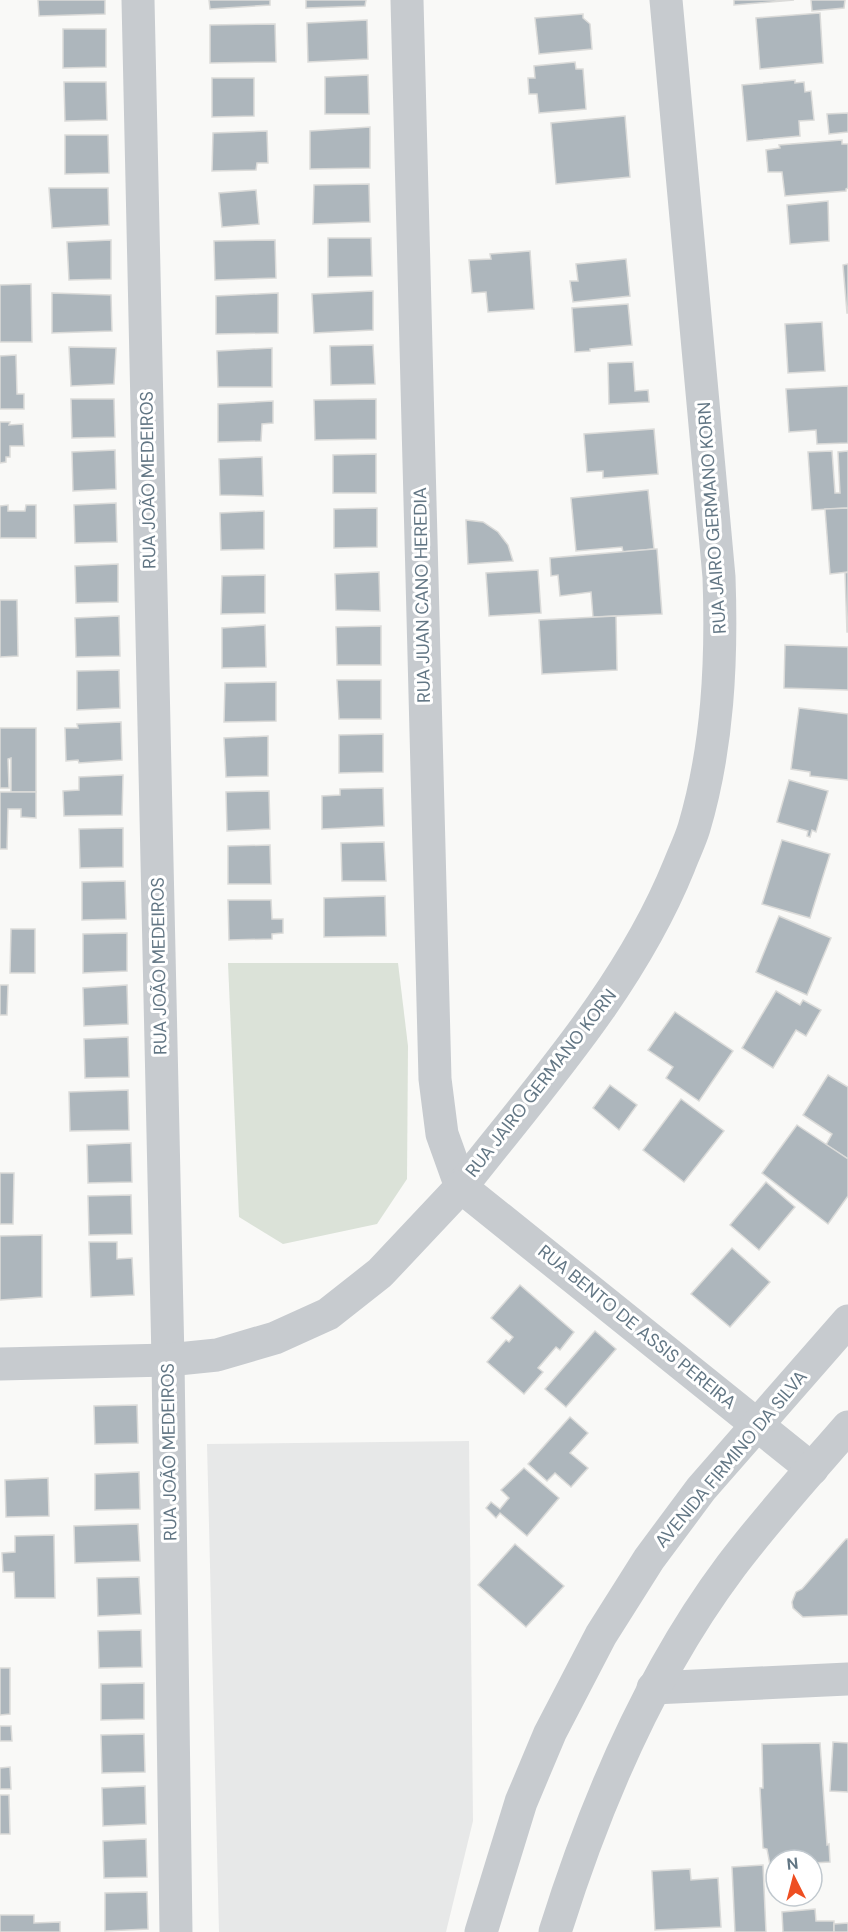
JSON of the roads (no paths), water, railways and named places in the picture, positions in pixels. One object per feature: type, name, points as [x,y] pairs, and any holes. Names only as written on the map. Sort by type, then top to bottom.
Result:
[{"type":"street","name":"RUA JOÃO MEDEIROS","points":[[138,0],[168,1360],[176,1932]]},
{"type":"street","name":"RUA JUAN CANO HEREDIA","points":[[407,0],[435,1079],[442,1134],[461,1187]]},
{"type":"street","name":"RUA JAIRO GERMANO KORN","points":[[0,1364],[168,1360],[217,1355],[275,1338],[328,1314],[380,1273],[461,1187],[592,1022],[626,970],[663,906],[694,829],[708,765],[718,694],[721,643],[719,577],[666,0]]},
{"type":"street","name":"RUA BENTO DE ASSIS PEREIRA","points":[[461,1187],[812,1468]]},
{"type":"street","name":"AVENIDA FIRMINO DA SILVA","points":[[481,1932],[521,1802],[550,1733],[601,1635],[649,1559],[701,1490],[848,1321]]},
{"type":"street","points":[[555,1932],[595,1816],[653,1688],[689,1628],[730,1567],[848,1426]]},
{"type":"street","points":[[653,1688],[848,1679]]}]
